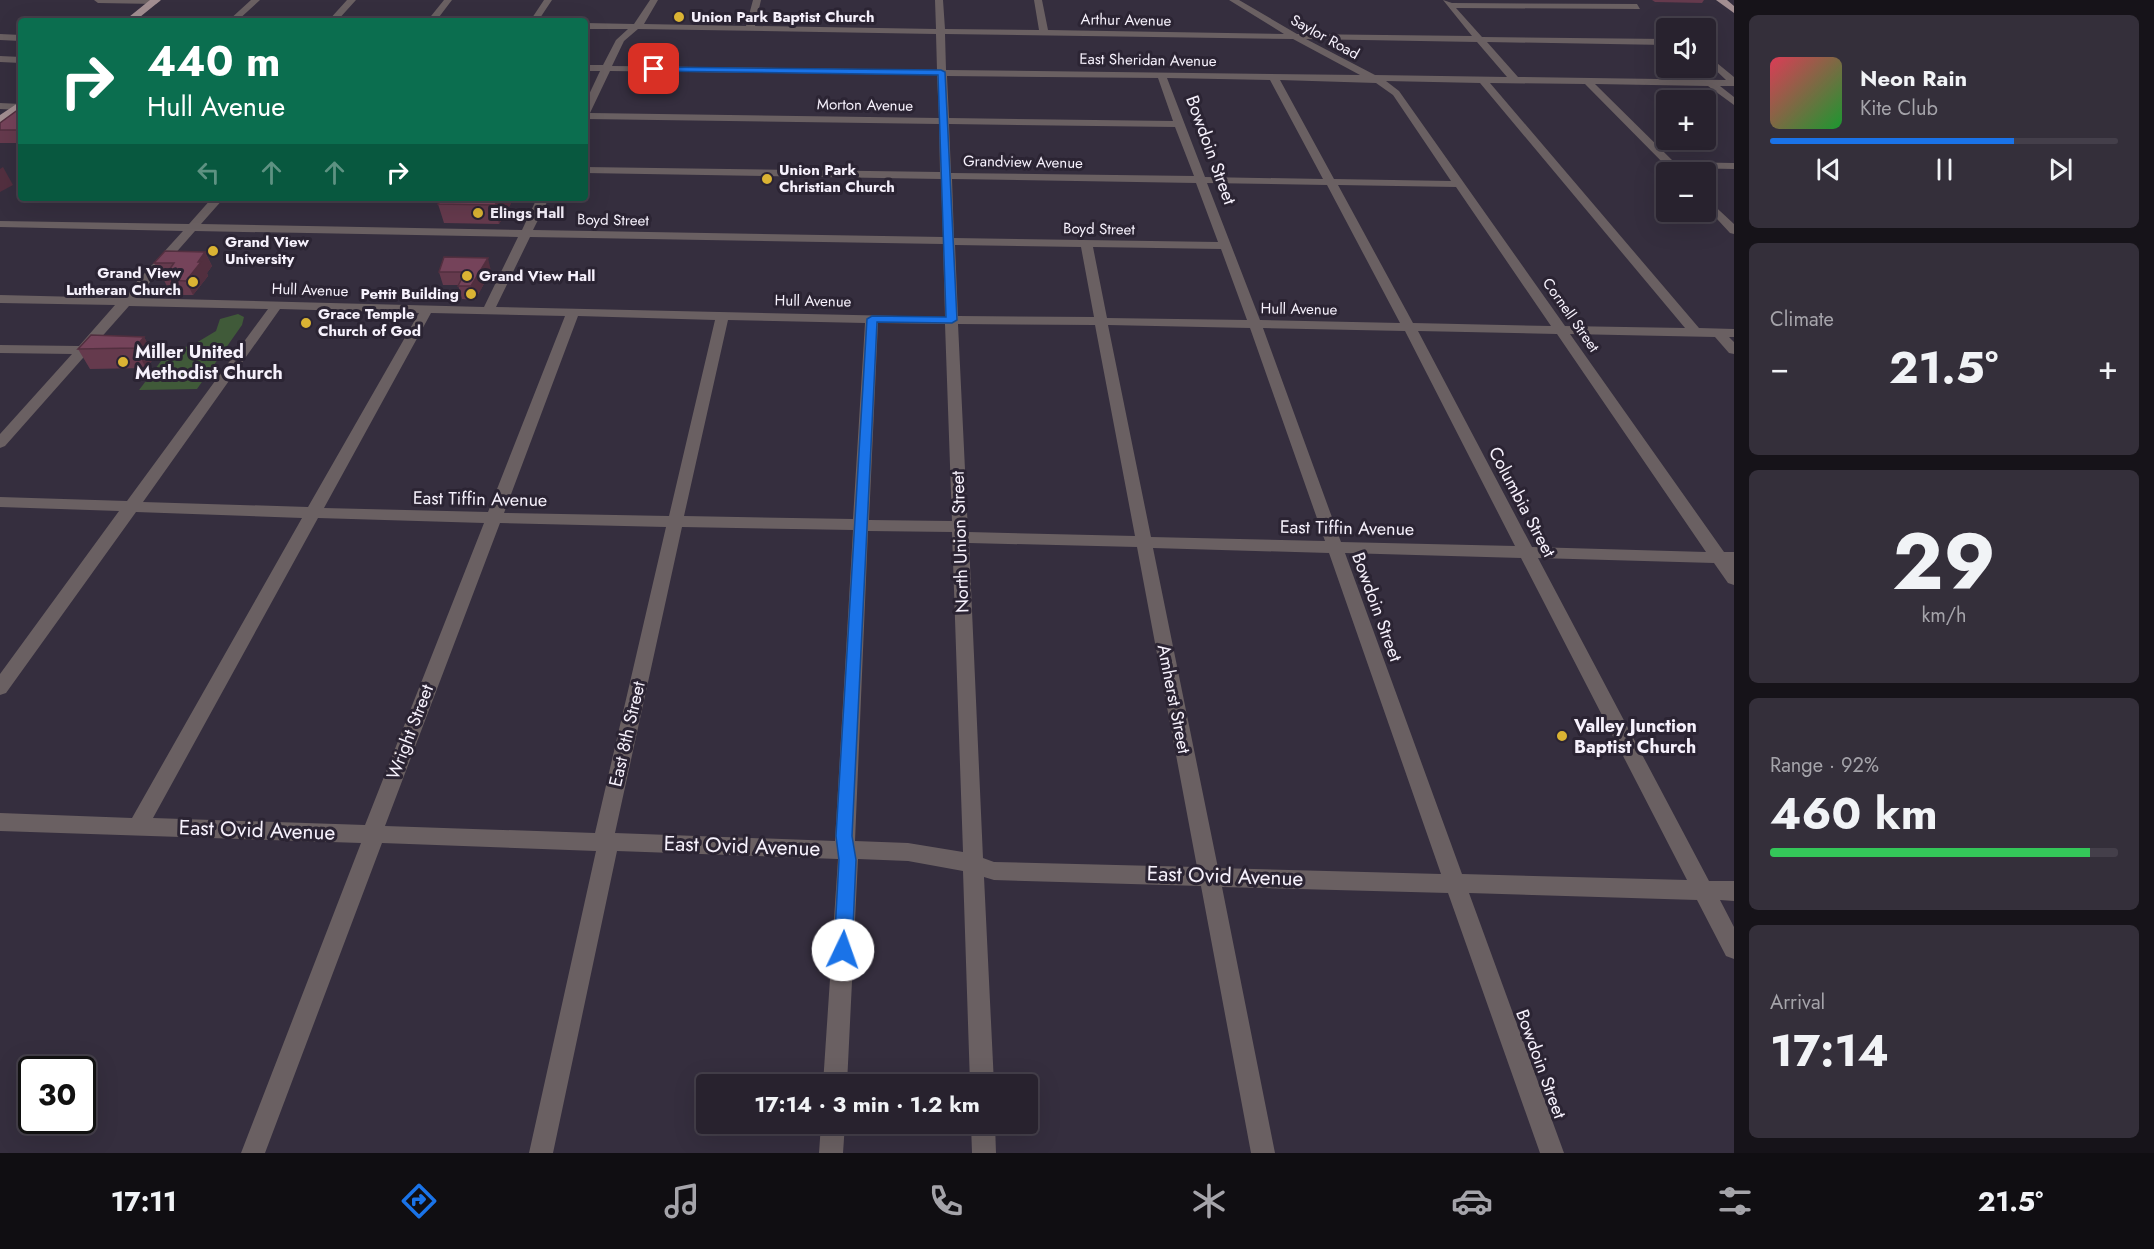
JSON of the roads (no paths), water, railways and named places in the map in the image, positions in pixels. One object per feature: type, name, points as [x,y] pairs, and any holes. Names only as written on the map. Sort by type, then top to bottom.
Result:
[{"type":"main road","points":[[133,18],[156,0]]},
{"type":"main road","points":[[1721,0],[1734,10]]},
{"type":"main road","points":[[0,120],[18,107]]},
{"type":"street","points":[[98,0],[156,0]]},
{"type":"street","points":[[235,18],[256,0]]},
{"type":"street","points":[[335,18],[352,0]]},
{"type":"street","points":[[433,18],[448,0]]},
{"type":"street","points":[[536,18],[548,0]]},
{"type":"street","points":[[588,108],[620,40],[645,18],[654,0]]},
{"type":"street","points":[[750,28],[757,0]]},
{"type":"street","name":"North Union Street","points":[[939,0],[982,1074]]},
{"type":"street","points":[[1038,0],[1044,32]]},
{"type":"street","name":"Saylor Road","points":[[1233,0],[1341,63],[1373,78]]},
{"type":"street","points":[[1447,3],[1637,7]]},
{"type":"street","points":[[1447,3],[1515,80]]},
{"type":"street","name":"Arthur Avenue","points":[[588,26],[1656,42]]},
{"type":"street","points":[[0,37],[18,38]]},
{"type":"street","points":[[0,59],[18,60]]},
{"type":"street","points":[[1716,66],[1734,82]]},
{"type":"street","name":"East Sheridan Avenue","points":[[588,68],[1734,82]]},
{"type":"street","name":"Bowdoin Street","points":[[1161,75],[1255,325],[1552,1153]]},
{"type":"street","name":"Columbia Street","points":[[1273,76],[1409,327],[1734,949]]},
{"type":"street","name":"Cornell Street","points":[[1373,78],[1396,93],[1726,558],[1734,579]]},
{"type":"street","points":[[1482,79],[1695,332]]},
{"type":"street","points":[[1587,81],[1668,162]]},
{"type":"street","points":[[1710,82],[1734,102]]},
{"type":"street","points":[[0,106],[18,106]]},
{"type":"street","name":"Morton Avenue","points":[[588,114],[1180,124]]},
{"type":"street","points":[[1716,167],[1734,166]]},
{"type":"street","name":"Grandview Avenue","points":[[588,170],[1460,184]]},
{"type":"street","points":[[0,443],[216,201]]},
{"type":"street","points":[[488,311],[542,201]]},
{"type":"street","points":[[1716,212],[1734,231]]},
{"type":"street","name":"Boyd Street","points":[[0,224],[1225,246]]},
{"type":"street","name":"Amherst Street","points":[[1086,244],[1263,1153]]},
{"type":"street","name":"Hull Avenue","points":[[0,299],[872,319],[1734,333]]},
{"type":"street","points":[[0,688],[278,305]]},
{"type":"street","points":[[138,826],[426,309]]},
{"type":"street","name":"Wright Street","points":[[253,1153],[573,313]]},
{"type":"street","name":"East 8th Street","points":[[541,1153],[607,857],[605,830],[677,523],[722,316]]},
{"type":"street","points":[[836,1074],[848,860],[845,849],[872,319]]},
{"type":"street","points":[[1719,333],[1734,350]]},
{"type":"street","points":[[0,349],[83,350]]},
{"type":"street","name":"East Tiffin Avenue","points":[[0,502],[677,523],[860,525],[1144,542],[1335,549],[1525,550],[1726,558]]},
{"type":"street","name":"East Ovid Avenue","points":[[0,822],[908,852],[972,863],[994,871],[1734,891]]},
{"type":"street","points":[[831,1153],[832,1134]]},
{"type":"street","points":[[983,1134],[984,1153]]},
{"type":"place","name":"Union Park Baptist Church","points":[[679,17]]},
{"type":"place","name":"Union Park Christian Church","points":[[767,179]]},
{"type":"place","name":"Elings Hall","points":[[478,213]]},
{"type":"place","name":"Grand View University","points":[[213,251]]},
{"type":"place","name":"Grand View Hall","points":[[467,276]]},
{"type":"place","name":"Grand View Lutheran Church","points":[[193,282]]},
{"type":"place","name":"Pettit Building","points":[[471,294]]},
{"type":"place","name":"Grace Temple Church of God","points":[[306,323]]},
{"type":"place","name":"Miller United Methodist Church","points":[[123,362]]},
{"type":"place","name":"Valley Junction Baptist Church","points":[[1562,736]]}]
